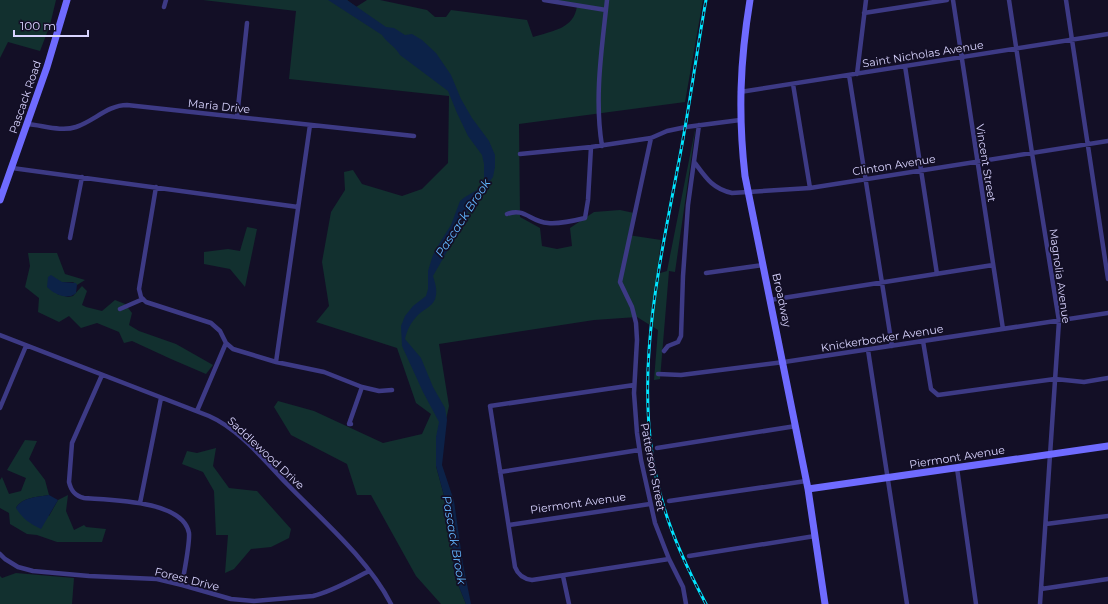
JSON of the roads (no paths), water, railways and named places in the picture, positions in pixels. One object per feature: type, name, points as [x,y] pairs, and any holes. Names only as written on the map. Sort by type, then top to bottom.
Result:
[{"type":"street","name":"Pascack Road","points":[[0,200],[55,43],[67,0]]},
{"type":"street","points":[[164,7],[166,0]]},
{"type":"street","points":[[544,0],[606,10]]},
{"type":"street","points":[[602,146],[599,129],[598,98],[607,0]]},
{"type":"street","name":"Broadway","points":[[750,0],[743,43],[740,92],[742,149],[747,192],[784,362],[808,489],[825,604]]},
{"type":"street","points":[[857,74],[866,0]]},
{"type":"street","points":[[864,13],[947,0]]},
{"type":"street","name":"Vincent Street","points":[[953,0],[1003,329]]},
{"type":"street","name":"Magnolia Avenue","points":[[1009,0],[1059,321],[1040,604]]},
{"type":"street","points":[[1066,0],[1108,279]]},
{"type":"street","points":[[237,117],[247,23]]},
{"type":"street","name":"Saint Nicholas Avenue","points":[[740,92],[1108,34]]},
{"type":"street","points":[[905,66],[937,274]]},
{"type":"street","points":[[849,75],[892,346]]},
{"type":"street","points":[[794,84],[810,188]]},
{"type":"street","name":"Maria Drive","points":[[27,124],[70,128],[83,124],[113,108],[124,105],[414,136]]},
{"type":"street","points":[[520,154],[602,146],[651,138],[667,131],[740,120]]},
{"type":"street","points":[[276,362],[310,125]]},
{"type":"street","points":[[664,351],[668,346],[678,342],[681,336],[683,276],[688,205],[695,164],[699,125]]},
{"type":"street","name":"Patterson Street","points":[[651,138],[620,282],[632,307],[636,323],[637,340],[634,385],[635,413],[639,450],[650,504],[661,541],[683,587],[686,604]]},
{"type":"street","name":"Clinton Avenue","points":[[695,164],[706,178],[720,190],[732,194],[810,188],[1108,141]]},
{"type":"street","points":[[507,214],[521,212],[539,222],[549,223],[585,218],[588,200],[591,147]]},
{"type":"street","points":[[12,168],[298,207]]},
{"type":"street","points":[[70,238],[82,177]]},
{"type":"street","points":[[156,188],[139,289],[143,299],[149,303],[211,323],[220,331],[226,343],[233,349],[276,362],[324,372],[362,387],[379,391],[392,390]]},
{"type":"street","points":[[706,273],[763,265]]},
{"type":"street","points":[[770,300],[993,265]]},
{"type":"street","points":[[120,309],[143,299]]},
{"type":"street","name":"Knickerbocker Avenue","points":[[658,374],[682,375],[784,362],[1108,313]]},
{"type":"street","name":"Saddlewood Drive","points":[[0,335],[219,420],[238,435],[332,530],[369,571],[391,604]]},
{"type":"street","points":[[923,341],[931,389],[938,395],[1055,379],[1084,382],[1108,378]]},
{"type":"street","points":[[197,411],[226,343]]},
{"type":"street","points":[[0,408],[26,346]]},
{"type":"street","points":[[868,350],[907,604]]},
{"type":"street","points":[[102,375],[72,443],[69,482],[72,492],[79,497],[84,498],[140,503],[174,513],[180,517],[187,526],[189,537],[182,585]]},
{"type":"street","points":[[634,385],[490,406],[515,567],[520,575],[528,580],[532,580],[669,560]]},
{"type":"street","points":[[351,424],[349,424],[362,387]]},
{"type":"street","points":[[140,503],[161,398]]},
{"type":"street","points":[[657,448],[796,426]]},
{"type":"street","name":"Piermont Avenue","points":[[808,489],[1108,446]]},
{"type":"street","points":[[500,472],[639,450]]},
{"type":"street","points":[[957,468],[976,604]]},
{"type":"street","points":[[669,500],[806,481]]},
{"type":"street","name":"Piermont Avenue","points":[[509,525],[650,504]]},
{"type":"street","points":[[1046,524],[1108,516]]},
{"type":"street","points":[[689,556],[815,536]]},
{"type":"street","name":"Forest Drive","points":[[0,554],[12,564],[25,570],[88,576],[157,579],[243,602],[317,595],[332,590],[369,571]]},
{"type":"street","points":[[563,576],[569,604]]},
{"type":"street","points":[[1041,589],[1108,579]]},
{"type":"water","name":"Pascack Brook","points":[[328,0],[347,0],[386,27],[394,28],[405,35],[412,34],[422,40],[436,53],[451,75],[461,99],[472,118],[489,141],[495,155],[493,177],[463,220],[457,234],[433,276],[436,286],[434,302],[413,320],[405,339],[421,358],[433,387],[445,408],[447,420],[442,465],[454,501],[463,564],[471,604],[466,604],[455,577],[446,503],[436,466],[436,437],[439,422],[423,392],[402,346],[401,326],[405,316],[413,306],[426,296],[428,289],[428,271],[433,255],[451,225],[460,201],[477,190],[484,181],[484,164],[482,155],[468,136],[448,91],[400,55],[382,35]]},
{"type":"water","points":[[51,275],[62,282],[76,283],[76,293],[69,296],[61,296],[50,290],[47,287],[48,277]]},
{"type":"water","points":[[49,495],[58,500],[41,529],[33,525],[21,515],[16,508],[19,504],[26,500]]},
{"type":"railway","points":[[706,0],[686,125],[655,292],[650,335],[648,420],[653,462],[663,504],[682,555],[706,604]]}]
